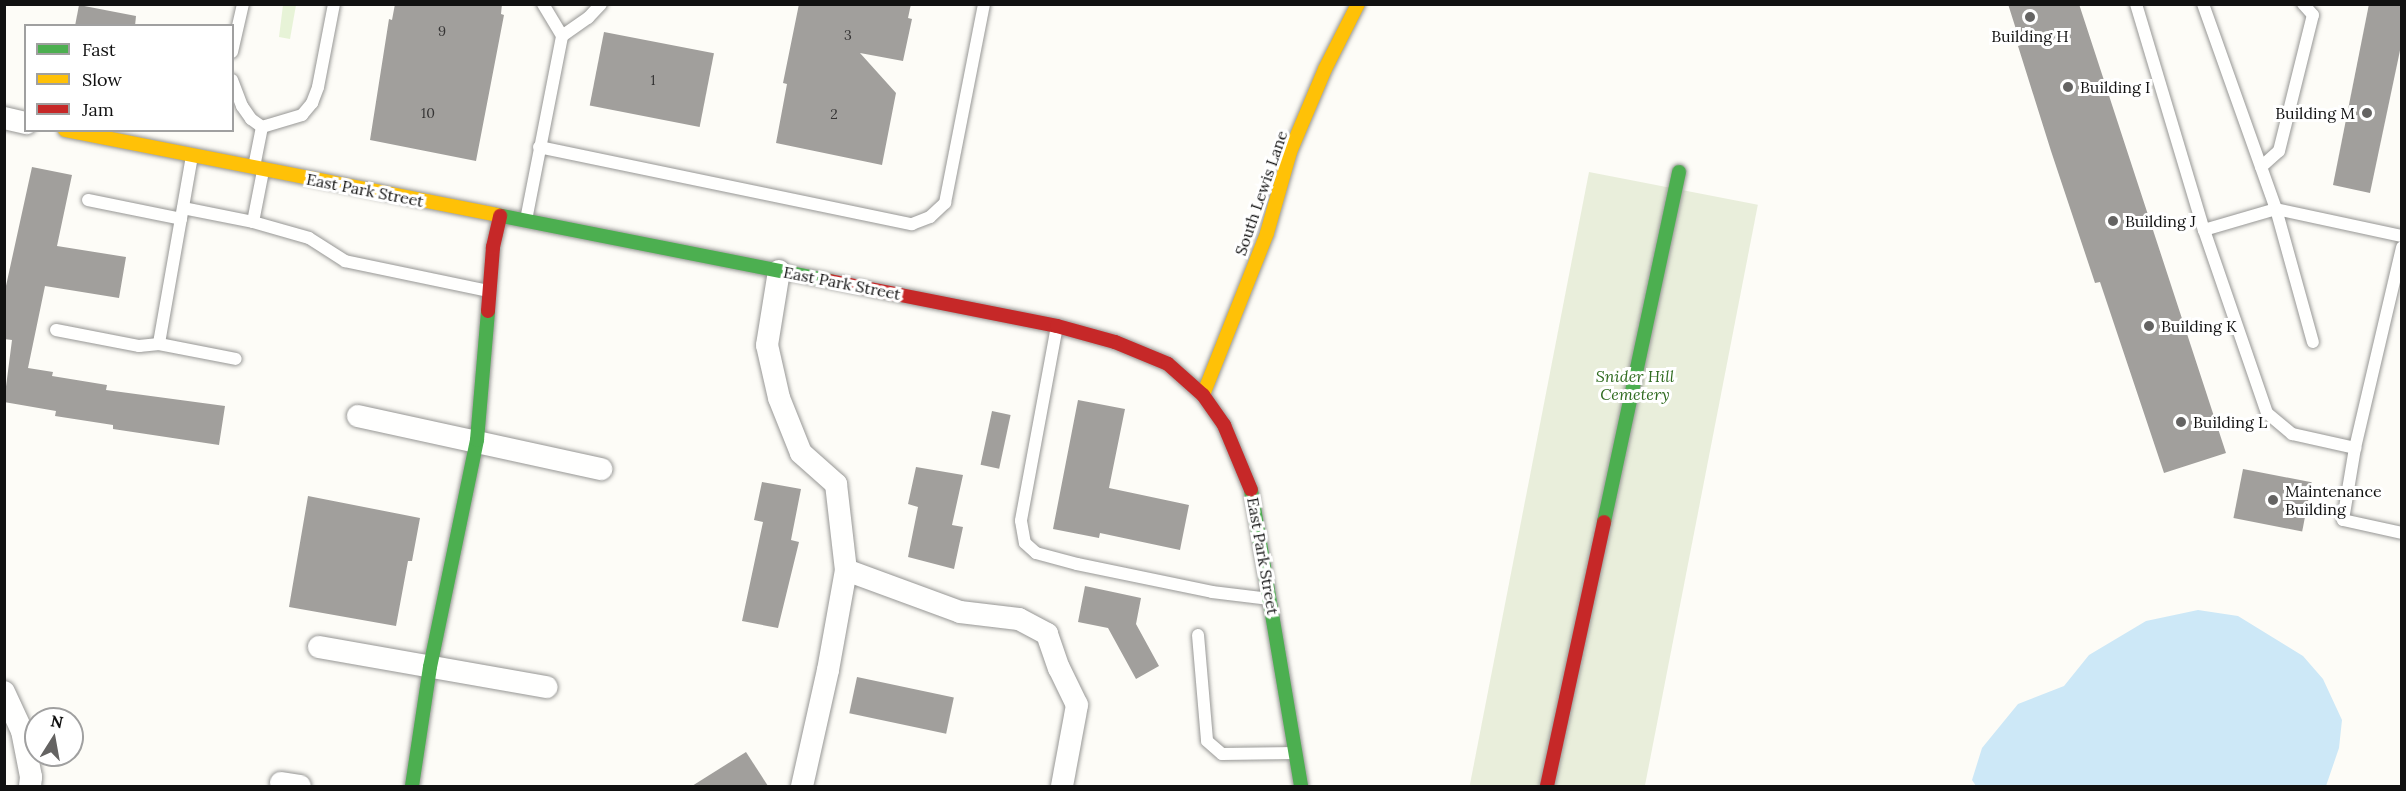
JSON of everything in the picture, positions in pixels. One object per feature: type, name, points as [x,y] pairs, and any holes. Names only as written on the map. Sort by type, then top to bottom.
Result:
[{"type":"street","name":"South Lewis Lane","points":[[1203,395],[1267,233],[1290,152],[1325,69],[1358,4]]},
{"type":"street","points":[[4,118],[24,123]]},
{"type":"street","name":"East Park Street","points":[[75,132],[1057,326],[1115,342],[1168,364],[1203,395],[1224,425],[1242,463],[1255,501],[1301,786]]},
{"type":"street","points":[[1547,786],[1678,172]]},
{"type":"street","points":[[412,786],[430,667],[477,440],[493,247],[500,216]]},
{"type":"street","points":[[779,271],[767,345],[779,398],[801,453],[836,484],[846,570],[828,670],[802,786]]},
{"type":"street","points":[[358,416],[477,440],[601,469]]},
{"type":"street","points":[[846,570],[960,612],[1019,619],[1047,634],[1059,668],[1077,705],[1062,786]]},
{"type":"street","points":[[319,647],[546,687]]},
{"type":"street","points":[[4,692],[22,731],[31,777],[30,786]]},
{"type":"lane","points":[[234,42],[243,4]]},
{"type":"lane","points":[[262,127],[302,115],[312,103],[318,87],[334,4]]},
{"type":"lane","points":[[526,221],[562,36],[543,4]]},
{"type":"lane","points":[[562,36],[588,18],[600,4]]},
{"type":"lane","points":[[539,147],[912,224],[930,217],[945,203],[984,4]]},
{"type":"lane","points":[[2136,4],[2204,230],[2267,413],[2292,434],[2355,448]]},
{"type":"lane","points":[[2203,4],[2276,209],[2313,342]]},
{"type":"lane","points":[[2261,167],[2279,151],[2313,15],[2303,4]]},
{"type":"lane","points":[[234,85],[250,119],[262,127]]},
{"type":"lane","points":[[253,222],[262,127]]},
{"type":"lane","points":[[159,344],[192,156]]},
{"type":"lane","points":[[88,200],[253,222],[309,238],[345,261],[489,291]]},
{"type":"lane","points":[[2204,230],[2276,209],[2402,236]]},
{"type":"lane","points":[[2402,247],[2355,448],[2343,520],[2402,533]]},
{"type":"lane","points":[[1057,326],[1021,521],[1026,543],[1036,553],[1077,564],[1212,592],[1271,599]]},
{"type":"lane","points":[[56,330],[139,346],[159,344],[236,358]]},
{"type":"lane","points":[[1198,635],[1207,741],[1222,754],[1297,753]]},
{"type":"green space","points":[[283,5],[296,5],[290,39],[279,37]]},
{"type":"green space","name":"Snider Hill Cemetery","points":[[1589,172],[1758,205],[1645,786],[1470,786]]},
{"type":"water","points":[[2198,610],[2238,616],[2303,656],[2323,679],[2342,720],[2339,748],[2326,786],[1976,786],[1972,780],[1982,748],[2018,704],[2064,686],[2089,655],[2146,621]]},
{"type":"building","points":[[395,4],[502,4],[501,14],[504,15],[476,161],[370,140],[389,19],[392,20]]},
{"type":"building","points":[[799,4],[911,4],[908,18],[912,19],[903,61],[860,53],[896,93],[882,165],[776,143],[787,84],[783,83]]},
{"type":"building","points":[[2008,4],[2079,4],[2226,453],[2164,473],[2100,282],[2095,283],[2051,151],[2018,46],[2021,45]]},
{"type":"building","name":"Building M","points":[[2369,4],[2402,4],[2402,41],[2370,193],[2333,185]]},
{"type":"building","points":[[79,5],[136,16],[135,24],[75,24]]},
{"type":"building","points":[[604,32],[714,53],[700,127],[590,106]]},
{"type":"building","points":[[32,167],[72,175],[57,246],[126,257],[119,298],[45,286],[28,368],[53,372],[52,376],[107,385],[106,390],[225,406],[219,445],[113,429],[113,425],[55,416],[56,411],[4,402],[12,340],[4,339],[4,295]]},
{"type":"building","points":[[1078,400],[1125,409],[1109,488],[1189,505],[1180,550],[1100,533],[1099,538],[1053,529]]},
{"type":"building","points":[[992,411],[1011,415],[999,469],[981,465]]},
{"type":"building","points":[[916,467],[963,475],[952,525],[963,527],[954,569],[908,557],[918,507],[908,504]]},
{"type":"building","name":"Maintenance Building","points":[[2243,469],[2312,482],[2302,531],[2233,518]]},
{"type":"building","points":[[762,482],[801,489],[791,540],[799,542],[778,628],[742,621],[763,522],[754,520]]},
{"type":"building","points":[[308,496],[420,518],[412,561],[408,561],[396,626],[289,607]]},
{"type":"building","points":[[1085,586],[1141,598],[1136,624],[1159,666],[1136,679],[1108,628],[1078,622]]},
{"type":"building","points":[[857,677],[954,698],[946,734],[849,713]]},
{"type":"building","points":[[746,752],[768,786],[692,786]]},
{"type":"traffic: fast","points":[[1604,522],[1679,172]]},
{"type":"traffic: fast","points":[[497,215],[830,281]]},
{"type":"traffic: fast","points":[[412,786],[430,667],[477,440],[488,311]]},
{"type":"traffic: fast","points":[[1251,490],[1301,786]]},
{"type":"traffic: slow","points":[[1203,395],[1267,233],[1290,152],[1325,69],[1358,4]]},
{"type":"traffic: slow","points":[[75,132],[497,215]]},
{"type":"traffic: jam","points":[[488,311],[493,247],[500,216]]},
{"type":"traffic: jam","points":[[830,281],[1057,326],[1115,342],[1168,364],[1203,395],[1224,425],[1251,490]]},
{"type":"traffic: jam","points":[[1547,786],[1604,522]]},
{"type":"place","name":"Building H","points":[[2030,17]]},
{"type":"place","name":"Building I","points":[[2068,87]]},
{"type":"place","name":"Building M","points":[[2367,113]]},
{"type":"place","name":"Building J","points":[[2113,221]]},
{"type":"place","name":"Building K","points":[[2149,326]]},
{"type":"place","name":"Building L","points":[[2181,422]]},
{"type":"place","name":"Maintenance Building","points":[[2273,500]]}]
